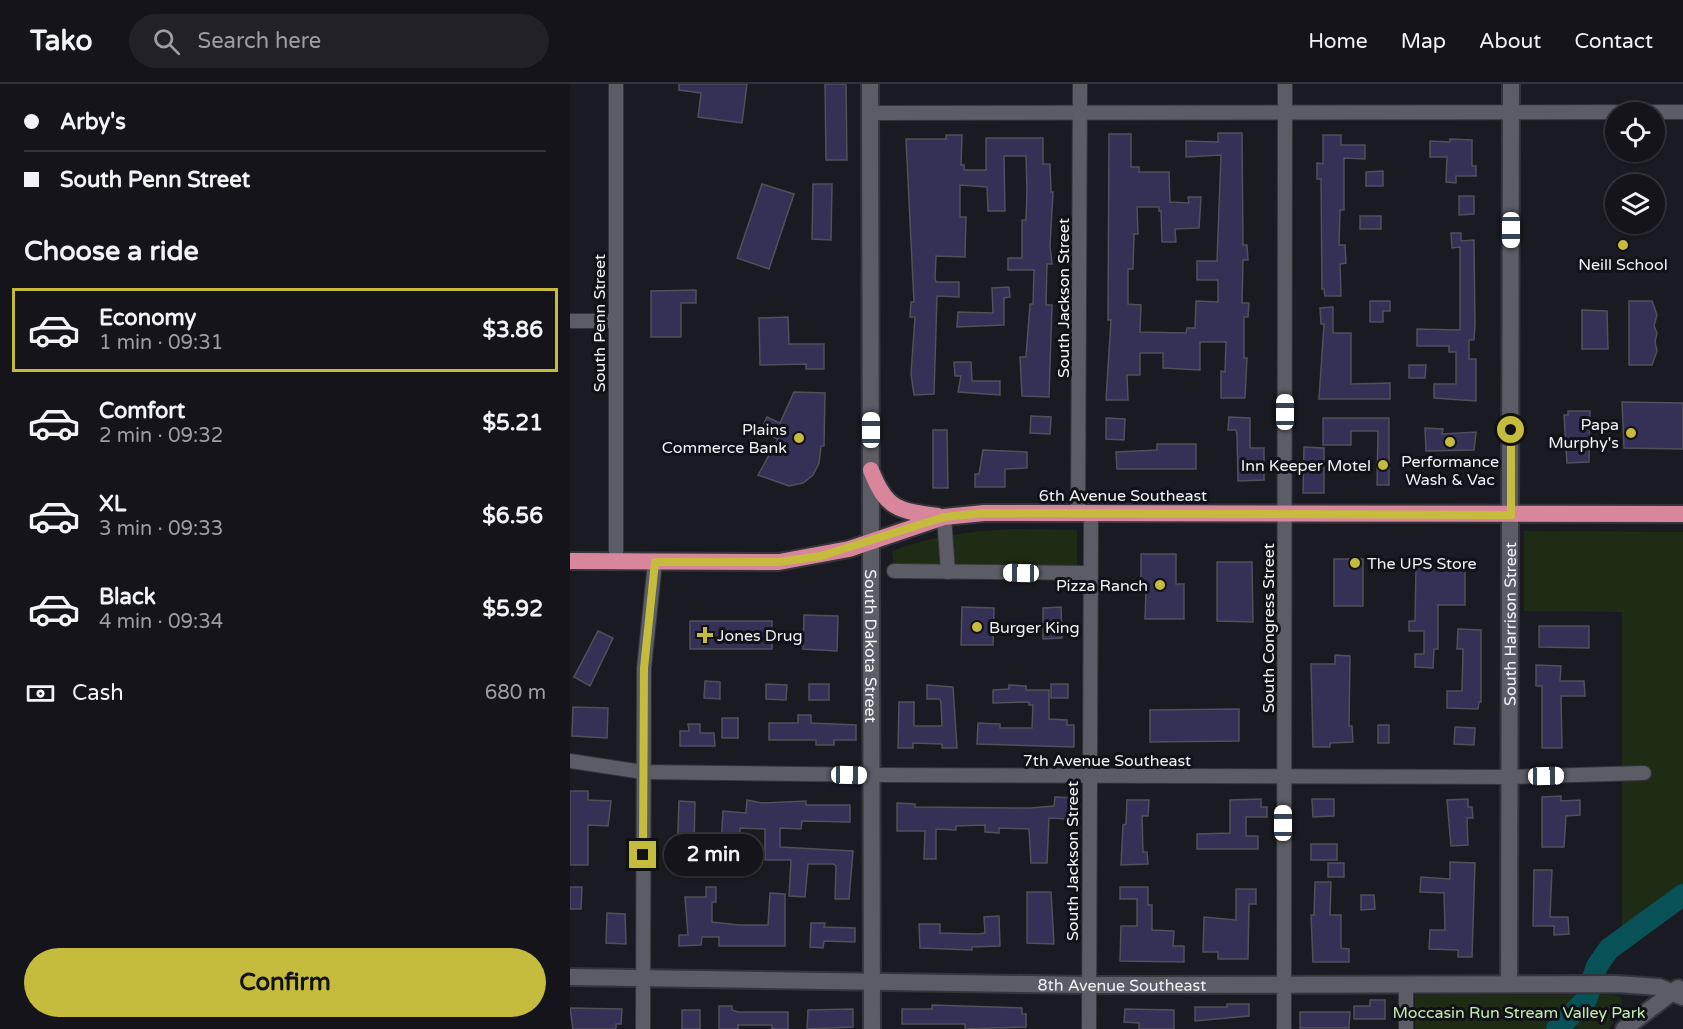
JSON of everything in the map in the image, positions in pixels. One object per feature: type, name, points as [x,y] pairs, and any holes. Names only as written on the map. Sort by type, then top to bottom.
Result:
[{"type":"highway","points":[[871,470],[880,491],[893,504],[920,514],[944,517]]},
{"type":"highway","name":"6th Avenue Southeast","points":[[570,561],[779,562],[821,556],[872,542],[944,517],[984,513],[1683,514]]},
{"type":"street","name":"South Penn Street","points":[[616,84],[616,562]]},
{"type":"street","name":"South Dakota Street","points":[[870,84],[872,1029]]},
{"type":"street","name":"South Jackson Street","points":[[1080,84],[1084,513],[1090,573],[1089,1029]]},
{"type":"street","name":"South Congress Street","points":[[1284,1029],[1285,84]]},
{"type":"street","name":"South Harrison Street","points":[[1509,984],[1511,84]]},
{"type":"street","points":[[870,114],[1683,112]]},
{"type":"street","points":[[570,321],[616,321]]},
{"type":"street","points":[[944,517],[948,572]]},
{"type":"street","points":[[643,1029],[643,772],[646,639],[655,562]]},
{"type":"street","points":[[894,571],[1090,573]]},
{"type":"street","name":"7th Avenue Southeast","points":[[570,761],[643,772],[872,775],[1511,777],[1644,773]]},
{"type":"street","name":"8th Avenue Southeast","points":[[570,977],[1089,985],[1617,984],[1680,991]]},
{"type":"street","points":[[1406,985],[1406,1029]]},
{"type":"street","points":[[1624,1029],[1680,991]]},
{"type":"green space","points":[[1013,529],[1077,530],[1077,573],[894,571],[892,551],[951,535]]},
{"type":"green space","points":[[1524,531],[1683,532],[1683,895],[1622,939],[1622,612],[1524,611]]},
{"type":"green space","name":"Moccasin Run Stream Valley Park","points":[[1415,995],[1613,995],[1620,997],[1623,1006],[1609,1029],[1415,1029]]},
{"type":"building","points":[[679,84],[747,84],[742,123],[698,117],[701,93],[679,90]]},
{"type":"building","points":[[825,84],[846,84],[847,160],[826,160]]},
{"type":"building","points":[[1218,133],[1242,133],[1243,245],[1247,245],[1248,260],[1243,260],[1242,303],[1249,303],[1248,317],[1244,317],[1244,358],[1247,358],[1245,398],[1221,398],[1221,371],[1225,372],[1226,342],[1200,342],[1200,370],[1163,368],[1163,353],[1140,353],[1140,375],[1127,375],[1128,400],[1106,400],[1111,320],[1108,320],[1109,134],[1131,134],[1131,167],[1139,167],[1139,172],[1169,172],[1170,202],[1189,203],[1188,197],[1201,197],[1199,228],[1175,229],[1176,242],[1162,242],[1159,207],[1137,207],[1138,234],[1134,234],[1133,269],[1128,269],[1128,304],[1141,305],[1140,332],[1186,333],[1187,328],[1195,328],[1196,301],[1218,302],[1218,280],[1197,280],[1197,261],[1217,261],[1221,155],[1186,157],[1186,141],[1218,142]]},
{"type":"building","points":[[946,135],[962,135],[961,165],[964,165],[964,170],[986,170],[986,138],[1043,138],[1043,164],[1050,164],[1051,192],[1053,192],[1050,246],[1052,264],[1047,264],[1046,305],[1052,305],[1049,397],[1022,396],[1020,357],[1026,357],[1030,304],[1033,304],[1034,270],[1008,270],[1008,258],[1022,258],[1022,220],[1026,220],[1026,156],[1004,156],[1005,211],[988,211],[987,187],[960,185],[960,217],[966,217],[965,257],[936,256],[935,278],[936,282],[959,282],[959,297],[937,296],[934,394],[914,395],[911,374],[915,317],[910,317],[911,302],[914,302],[906,139],[946,139]]},
{"type":"building","points":[[1323,135],[1341,135],[1341,145],[1365,145],[1365,159],[1344,158],[1344,210],[1340,210],[1339,245],[1345,245],[1346,263],[1340,264],[1341,296],[1325,296],[1324,289],[1322,289],[1321,179],[1317,179],[1317,163],[1323,164]]},
{"type":"building","points":[[1450,139],[1472,140],[1472,166],[1476,166],[1476,176],[1456,176],[1456,183],[1446,182],[1447,157],[1430,157],[1430,141],[1450,142]]},
{"type":"building","points":[[1383,171],[1383,186],[1366,186],[1366,172]]},
{"type":"building","points":[[762,184],[794,194],[769,269],[737,258]]},
{"type":"building","points":[[813,184],[832,184],[831,240],[812,239]]},
{"type":"building","points":[[1459,196],[1474,196],[1474,214],[1459,215]]},
{"type":"building","points":[[1360,216],[1381,216],[1381,229],[1360,229]]},
{"type":"building","points":[[1451,233],[1461,233],[1461,241],[1474,240],[1475,324],[1474,340],[1469,340],[1469,359],[1476,359],[1476,401],[1434,398],[1434,384],[1456,384],[1456,352],[1449,352],[1449,346],[1417,346],[1417,329],[1460,330],[1460,247],[1452,248]]},
{"type":"building","points":[[1009,287],[1010,297],[1004,298],[1004,325],[957,327],[958,312],[993,313],[992,288]]},
{"type":"building","points":[[696,290],[696,303],[681,303],[681,337],[651,337],[651,291]]},
{"type":"building","points":[[1370,301],[1390,301],[1390,311],[1383,311],[1383,322],[1370,322]]},
{"type":"building","points":[[1629,301],[1652,301],[1657,315],[1654,326],[1657,333],[1655,342],[1657,351],[1652,365],[1629,365]]},
{"type":"building","points":[[1333,307],[1333,333],[1351,333],[1351,384],[1390,383],[1390,399],[1319,399],[1324,324],[1321,324],[1320,308]]},
{"type":"building","points":[[1582,310],[1607,311],[1608,349],[1582,349]]},
{"type":"building","points":[[788,317],[789,344],[824,344],[824,369],[806,369],[806,364],[760,365],[759,318]]},
{"type":"building","points":[[954,362],[971,362],[972,381],[1000,381],[1000,395],[958,392],[961,376],[955,376]]},
{"type":"building","points":[[1409,365],[1426,365],[1425,378],[1409,378]]},
{"type":"building","points":[[794,392],[825,393],[824,446],[821,446],[819,463],[813,475],[803,483],[789,486],[758,475],[778,439],[760,432],[767,417],[780,423]]},
{"type":"building","points":[[1622,402],[1683,403],[1683,449],[1624,448]]},
{"type":"building","points":[[1568,411],[1590,411],[1589,462],[1567,463],[1564,415],[1568,415]]},
{"type":"building","points":[[1031,416],[1051,417],[1050,434],[1030,433]]},
{"type":"building","points":[[1229,417],[1250,418],[1250,448],[1264,448],[1264,480],[1238,481],[1237,435],[1236,430],[1228,430]]},
{"type":"building","points":[[1106,418],[1125,419],[1124,440],[1106,439]]},
{"type":"building","name":"Inn Keeper Motel","points":[[1323,418],[1389,418],[1389,485],[1377,485],[1378,431],[1351,431],[1351,445],[1323,445]]},
{"type":"building","name":"Performance Wash & Vac","points":[[1425,428],[1443,429],[1442,434],[1476,432],[1474,450],[1426,451]]},
{"type":"building","points":[[933,430],[947,430],[948,488],[933,488]]},
{"type":"building","points":[[1157,444],[1196,444],[1196,469],[1117,469],[1116,452],[1157,450]]},
{"type":"building","points":[[1304,447],[1324,448],[1324,493],[1303,493]]},
{"type":"building","points":[[983,450],[1027,452],[1027,468],[1005,469],[1005,487],[975,487],[975,474],[979,474]]},
{"type":"building","points":[[1141,554],[1176,554],[1176,584],[1184,584],[1184,619],[1145,619],[1146,589],[1141,589]]},
{"type":"building","points":[[1334,559],[1363,559],[1363,606],[1334,606]]},
{"type":"building","points":[[1217,562],[1252,562],[1253,622],[1217,621]]},
{"type":"building","points":[[1416,567],[1465,567],[1465,605],[1438,605],[1438,649],[1434,649],[1433,668],[1415,667],[1415,654],[1424,654],[1424,631],[1409,631],[1409,621],[1415,621]]},
{"type":"building","name":"Burger King","points":[[962,607],[994,608],[993,645],[961,645]]},
{"type":"building","points":[[1061,607],[1062,638],[1043,639],[1043,608]]},
{"type":"building","points":[[804,615],[838,616],[837,651],[803,649]]},
{"type":"building","points":[[690,621],[772,621],[772,649],[690,649]]},
{"type":"building","points":[[1539,626],[1589,626],[1589,648],[1539,647]]},
{"type":"building","points":[[1458,629],[1481,630],[1481,702],[1479,702],[1478,709],[1447,708],[1447,691],[1462,691],[1463,649],[1457,649]]},
{"type":"building","points":[[598,631],[613,638],[590,686],[574,677]]},
{"type":"building","points":[[1335,655],[1350,656],[1349,726],[1352,726],[1353,742],[1330,743],[1330,747],[1313,747],[1311,664],[1335,664]]},
{"type":"building","points":[[1536,665],[1561,666],[1560,681],[1584,681],[1585,696],[1561,696],[1562,748],[1542,748],[1542,686],[1536,686]]},
{"type":"building","points":[[705,681],[720,682],[720,699],[704,698]]},
{"type":"building","points":[[766,684],[787,685],[786,700],[766,699]]},
{"type":"building","points":[[809,684],[829,684],[829,700],[809,700]]},
{"type":"building","points":[[1051,684],[1068,684],[1068,698],[1051,698]]},
{"type":"building","points":[[927,685],[953,687],[957,748],[942,748],[942,744],[913,743],[913,748],[898,748],[899,702],[914,702],[914,726],[942,726],[940,699],[927,699]]},
{"type":"building","points":[[1009,685],[1026,686],[1026,690],[1049,690],[1049,719],[1067,720],[1067,725],[1074,725],[1074,747],[977,744],[978,723],[1000,724],[1000,728],[1032,728],[1033,705],[1029,705],[1029,702],[993,703],[993,690],[1009,689]]},
{"type":"building","points":[[573,707],[608,708],[607,738],[572,736]]},
{"type":"building","points":[[1239,709],[1239,741],[1150,742],[1150,710]]},
{"type":"building","points":[[798,715],[811,715],[811,723],[856,725],[856,740],[834,740],[834,745],[816,745],[816,740],[769,740],[769,723],[798,723]]},
{"type":"building","points":[[722,718],[738,718],[738,738],[722,738]]},
{"type":"building","points":[[688,724],[700,724],[700,733],[714,733],[715,746],[680,746],[680,731],[689,731]]},
{"type":"building","points":[[1378,725],[1389,725],[1389,743],[1378,743]]},
{"type":"building","points":[[1455,727],[1475,728],[1474,745],[1454,744]]},
{"type":"building","points":[[570,791],[588,791],[588,800],[611,801],[608,826],[588,825],[588,865],[570,865]]},
{"type":"building","points":[[1561,796],[1561,801],[1580,800],[1580,815],[1566,816],[1564,847],[1542,847],[1542,797]]},
{"type":"building","points":[[1055,797],[1075,798],[1074,810],[1069,810],[1069,819],[1049,818],[1047,863],[1031,863],[1029,829],[999,828],[999,833],[985,832],[985,825],[956,826],[956,830],[936,829],[936,859],[924,859],[925,831],[897,831],[897,803],[915,804],[915,807],[1030,808],[1054,806]]},
{"type":"building","points":[[1261,799],[1261,807],[1267,807],[1267,817],[1246,817],[1246,836],[1258,836],[1258,849],[1197,849],[1197,834],[1230,833],[1230,800]]},
{"type":"building","points":[[1312,799],[1334,799],[1334,816],[1313,817]]},
{"type":"building","points":[[1468,799],[1468,807],[1472,807],[1473,818],[1467,818],[1468,845],[1451,846],[1447,800]]},
{"type":"building","points":[[747,800],[762,803],[806,801],[806,805],[850,805],[850,822],[802,821],[801,829],[780,828],[780,847],[853,851],[849,899],[835,899],[836,866],[833,864],[808,864],[805,897],[789,896],[791,860],[765,860],[765,829],[740,828],[740,834],[733,834],[734,860],[720,861],[723,811],[746,813]]},
{"type":"building","points":[[1127,800],[1149,800],[1148,816],[1142,816],[1143,852],[1147,852],[1148,864],[1121,865]]},
{"type":"building","points":[[679,801],[695,802],[694,845],[692,844],[691,856],[677,856]]},
{"type":"building","points":[[1311,844],[1337,844],[1337,860],[1311,860]]},
{"type":"building","points":[[1450,862],[1475,863],[1472,957],[1458,957],[1458,950],[1429,949],[1430,930],[1445,930],[1444,893],[1420,892],[1421,877],[1450,879]]},
{"type":"building","points":[[1328,863],[1344,863],[1344,877],[1328,877]]},
{"type":"building","points":[[1534,870],[1552,870],[1550,917],[1568,917],[1569,934],[1554,935],[1554,926],[1533,926]]},
{"type":"building","points":[[1315,882],[1331,882],[1330,915],[1341,915],[1341,948],[1349,949],[1349,962],[1313,962],[1311,915],[1314,915]]},
{"type":"building","points":[[570,887],[582,887],[581,909],[570,909]]},
{"type":"building","points":[[706,887],[716,887],[716,902],[712,902],[712,922],[739,925],[768,925],[770,893],[785,894],[785,946],[719,946],[719,937],[702,937],[701,945],[679,946],[679,935],[688,935],[685,897],[706,897]]},
{"type":"building","points":[[1120,887],[1148,887],[1148,905],[1152,905],[1152,930],[1174,931],[1173,946],[1184,946],[1184,962],[1120,961],[1121,926],[1137,926],[1137,899],[1120,899]]},
{"type":"building","points":[[1236,889],[1256,889],[1256,904],[1249,904],[1248,959],[1218,959],[1218,952],[1203,952],[1204,917],[1236,920]]},
{"type":"building","points":[[1027,892],[1051,892],[1054,944],[1027,943]]},
{"type":"building","points":[[1361,895],[1374,895],[1375,909],[1361,910]]},
{"type":"building","points":[[607,913],[625,914],[626,944],[606,943]]},
{"type":"building","points":[[999,916],[1000,946],[972,947],[972,950],[920,948],[919,924],[940,924],[940,933],[979,934],[985,933],[984,917]]},
{"type":"building","points":[[811,923],[825,923],[824,927],[855,928],[855,942],[824,941],[823,948],[810,947]]},
{"type":"building","points":[[1370,1000],[1385,1000],[1385,1019],[1354,1019],[1354,1006],[1370,1006]]},
{"type":"building","points":[[1227,1004],[1249,1004],[1249,1016],[1195,1021],[1195,1007],[1227,1007]]},
{"type":"building","points":[[932,1005],[1022,1008],[1022,1014],[1026,1014],[1026,1027],[965,1029],[965,1024],[902,1024],[902,1009],[932,1009]]},
{"type":"building","points":[[719,1006],[732,1006],[732,1010],[738,1012],[788,1012],[788,1029],[772,1029],[772,1025],[738,1025],[738,1029],[719,1029]]},
{"type":"building","points":[[570,1008],[622,1009],[621,1024],[616,1024],[616,1029],[573,1029]]},
{"type":"building","points":[[853,1009],[853,1027],[807,1029],[808,1010]]},
{"type":"building","points":[[1125,1009],[1174,1010],[1174,1029],[1139,1029],[1139,1023],[1124,1022]]},
{"type":"building","points":[[682,1010],[700,1010],[700,1029],[682,1029]]},
{"type":"building","points":[[1300,1012],[1350,1012],[1349,1028],[1300,1028]]},
{"type":"waterway","points":[[1557,1029],[1586,1000],[1597,966],[1609,949],[1683,895]]},
{"type":"place","name":"Neill School","points":[[1623,245]]},
{"type":"place","name":"Papa Murphy's","points":[[1631,433]]},
{"type":"place","name":"Plains Commerce Bank","points":[[799,438]]},
{"type":"place","name":"Performance Wash & Vac","points":[[1450,442]]},
{"type":"place","name":"Inn Keeper Motel","points":[[1383,465]]},
{"type":"place","name":"The UPS Store","points":[[1355,563]]},
{"type":"place","name":"Pizza Ranch","points":[[1160,585]]},
{"type":"place","name":"Burger King","points":[[977,627]]},
{"type":"place","name":"Jones Drug","points":[[705,635]]},
{"type":"route","points":[[643,855],[644,668],[655,562],[779,562],[821,556],[872,542],[944,517],[984,513],[1511,515],[1511,430]]}]
